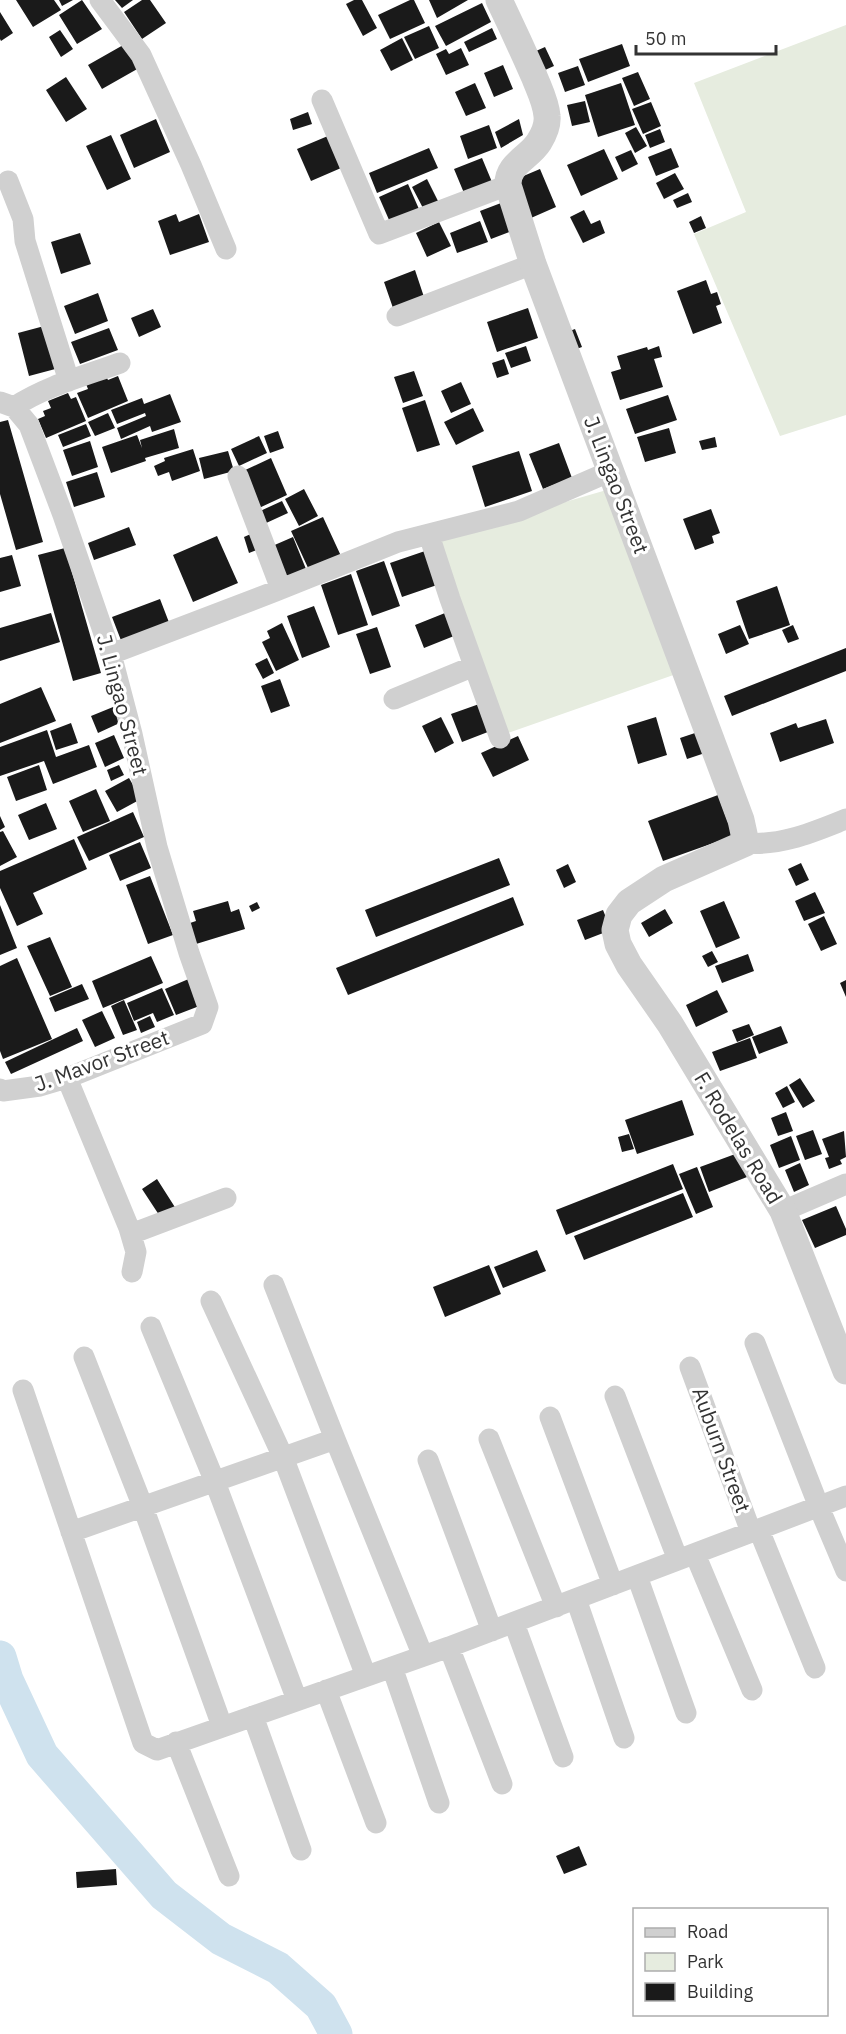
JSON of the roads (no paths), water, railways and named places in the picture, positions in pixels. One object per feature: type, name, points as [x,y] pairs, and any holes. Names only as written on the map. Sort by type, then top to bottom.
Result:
[{"type":"street","points":[[100,0],[141,55],[226,249]]},
{"type":"street","points":[[322,100],[379,234],[508,186],[507,177],[513,168],[538,144],[546,131],[547,116],[543,97],[499,0]]},
{"type":"street","points":[[8,181],[23,219],[25,241],[69,381]]},
{"type":"street","name":"J. Lingao Street","points":[[508,186],[532,264],[741,820],[746,843]]},
{"type":"street","points":[[397,316],[532,264]]},
{"type":"street","points":[[7,405],[120,363]]},
{"type":"street","name":"J. Lingao Street","points":[[7,405],[29,425],[111,654],[132,734],[157,847],[208,1007],[202,1024]]},
{"type":"street","points":[[111,654],[398,542],[519,511],[611,471]]},
{"type":"street","points":[[238,476],[281,589]]},
{"type":"street","points":[[429,535],[500,738]]},
{"type":"street","points":[[393,699],[474,666]]},
{"type":"street","points":[[746,843],[762,845],[797,839],[846,819]]},
{"type":"street","name":"F. Rodelas Road","points":[[746,843],[664,879],[629,902],[619,915],[615,930],[618,944],[629,965],[670,1024],[783,1211],[846,1371]]},
{"type":"street","name":"J. Mavor Street","points":[[0,1089],[3,1091],[40,1086],[67,1078],[202,1024]]},
{"type":"street","points":[[67,1078],[131,1234],[136,1252],[132,1272]]},
{"type":"street","points":[[783,1211],[846,1184]]},
{"type":"street","points":[[131,1234],[226,1198]]},
{"type":"street","points":[[274,1285],[423,1656]]},
{"type":"street","points":[[211,1301],[283,1457],[366,1676]]},
{"type":"street","points":[[151,1328],[214,1482],[297,1700]]},
{"type":"street","points":[[755,1343],[846,1571]]},
{"type":"street","points":[[84,1357],[143,1507],[222,1726]]},
{"type":"street","name":"Auburn Street","points":[[690,1367],[755,1531],[815,1668]]},
{"type":"street","points":[[23,1390],[143,1743],[156,1750],[492,1631],[846,1496]]},
{"type":"street","points":[[615,1396],[687,1557],[752,1690]]},
{"type":"street","points":[[550,1418],[613,1585]]},
{"type":"street","points":[[71,1532],[334,1439]]},
{"type":"street","points":[[489,1439],[556,1607]]},
{"type":"street","points":[[428,1460],[492,1631]]},
{"type":"street","points":[[637,1576],[686,1713]]},
{"type":"street","points":[[576,1599],[624,1738]]},
{"type":"street","points":[[513,1623],[563,1757]]},
{"type":"street","points":[[448,1647],[502,1784]]},
{"type":"street","points":[[392,1667],[439,1803]]},
{"type":"street","points":[[326,1689],[376,1823]]},
{"type":"street","points":[[253,1716],[301,1850]]},
{"type":"street","points":[[176,1742],[229,1876]]},
{"type":"waterway","points":[[0,1657],[7,1680],[42,1755],[164,1895],[221,1939],[278,1968],[321,2006],[336,2034]]}]
